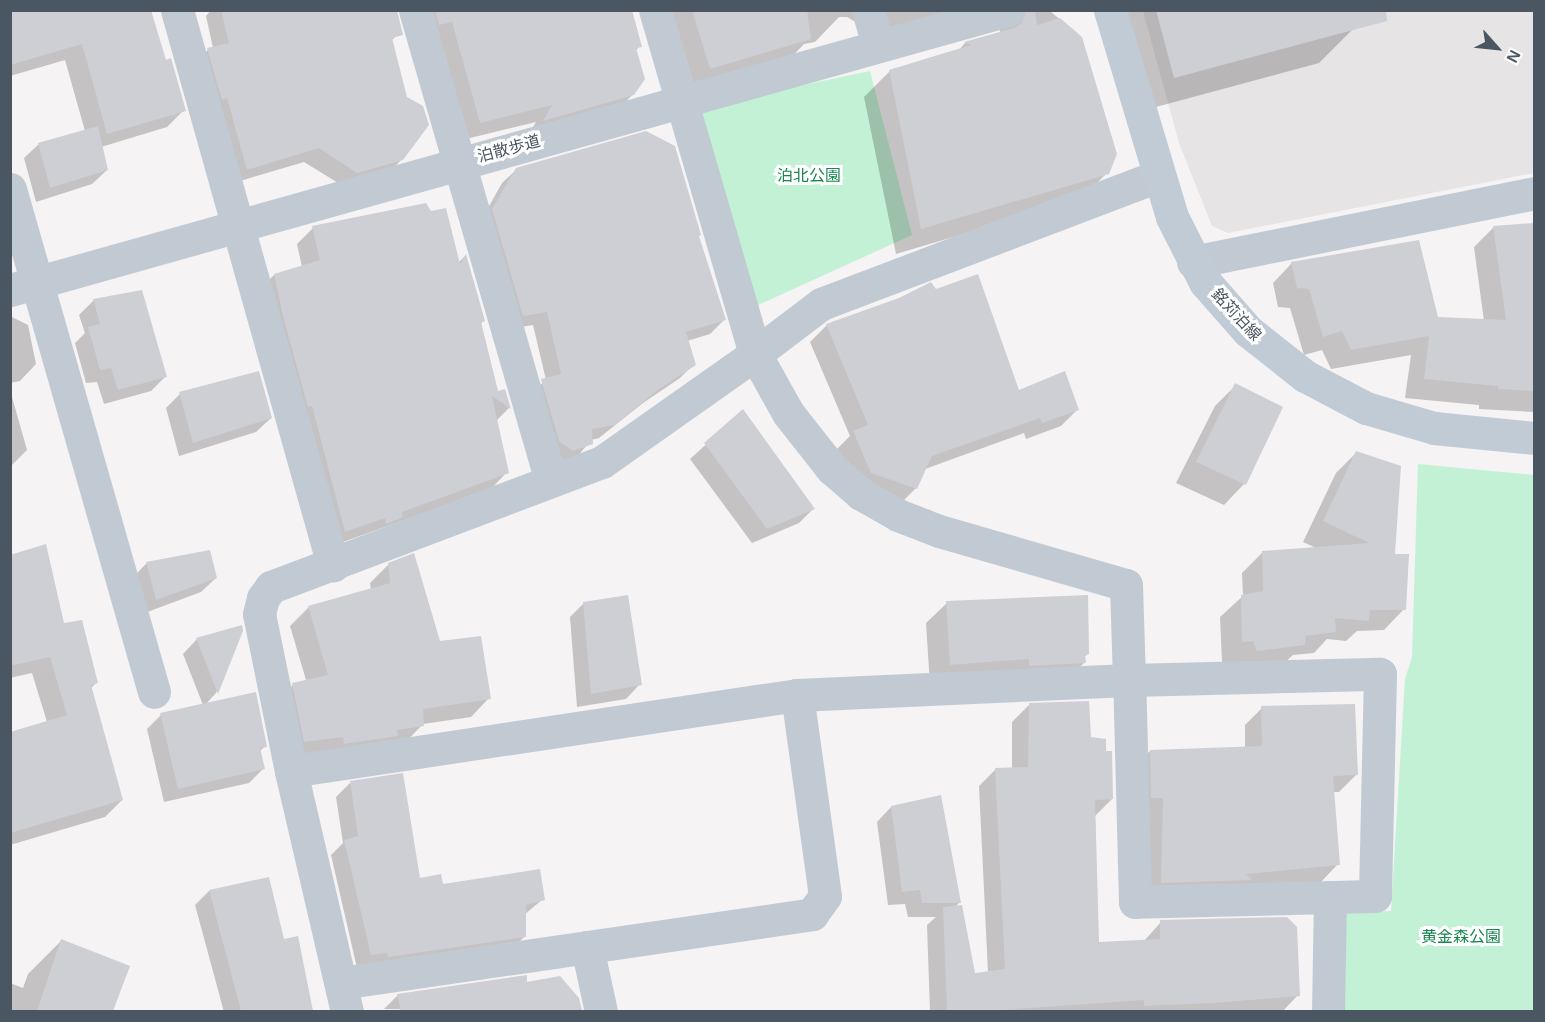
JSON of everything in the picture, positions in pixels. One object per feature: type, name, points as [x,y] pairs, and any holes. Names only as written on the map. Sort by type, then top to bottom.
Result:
[{"type":"street","points":[[177,10],[333,565]]},
{"type":"street","points":[[415,10],[457,163],[551,481]]},
{"type":"street","points":[[291,771],[797,694],[1129,680],[1380,674],[1375,896],[1135,903],[1129,680],[1126,585],[939,531],[898,515],[861,494],[832,469],[788,412],[755,354],[655,10]]},
{"type":"street","points":[[868,10],[878,46]]},
{"type":"street","name":"泊散歩道","points":[[24,286],[237,224],[1008,10]]},
{"type":"street","name":"銘苅泊線","points":[[1110,10],[1172,217],[1205,282],[1248,331],[1297,371],[1366,408],[1434,428],[1534,438]]},
{"type":"street","points":[[797,694],[825,896],[812,915],[587,947],[344,997],[291,771],[259,614],[263,598],[271,587],[602,462],[755,354],[822,303],[1158,176]]},
{"type":"street","points":[[10,189],[24,286],[154,692]]},
{"type":"street","points":[[1193,262],[1534,193]]},
{"type":"street","points":[[1328,1011],[1330,897]]},
{"type":"street","points":[[587,947],[601,1011]]},
{"type":"shaded area","points":[[1143,11],[1534,11],[1534,173],[1228,233],[1212,226],[1179,143]]},
{"type":"green space","name":"泊北公園","points":[[870,71],[912,235],[756,306],[699,107]]},
{"type":"green space","name":"黄金森公園","points":[[1418,464],[1534,475],[1534,1011],[1341,1012],[1342,913],[1391,911],[1405,679],[1412,657]]},
{"type":"building","points":[[10,10],[151,10],[166,60],[171,58],[186,111],[107,134],[82,44],[10,65]]},
{"type":"building","points":[[221,10],[397,10],[403,35],[392,38],[407,97],[423,106],[429,125],[403,160],[357,173],[319,148],[247,170],[227,98],[222,100],[207,48],[229,43]]},
{"type":"building","points":[[435,10],[632,10],[642,47],[636,48],[645,79],[634,95],[543,121],[552,105],[480,123],[452,22],[439,25]]},
{"type":"building","points":[[692,10],[807,10],[811,39],[710,69]]},
{"type":"building","points":[[1026,10],[1035,10],[1037,25],[1060,18],[1082,37],[1117,154],[1109,174],[921,229],[889,70],[971,45],[964,42],[1014,28],[1022,23]]},
{"type":"building","points":[[1156,10],[1386,10],[1387,21],[1174,78]]},
{"type":"building","points":[[98,126],[108,170],[50,188],[38,143]]},
{"type":"building","points":[[646,131],[675,146],[701,235],[699,236],[726,320],[686,332],[696,365],[659,389],[615,425],[592,429],[593,444],[573,451],[559,441],[541,379],[561,374],[547,312],[523,316],[492,209],[516,168]]},
{"type":"building","points":[[426,203],[431,211],[446,208],[460,264],[466,254],[485,321],[481,322],[498,391],[505,389],[511,409],[492,396],[509,473],[402,512],[403,517],[386,524],[385,518],[345,532],[312,406],[308,407],[284,320],[274,274],[320,260],[312,226]]},
{"type":"building","points":[[1534,223],[1534,391],[1498,389],[1498,386],[1424,379],[1429,336],[1351,350],[1342,331],[1323,337],[1309,289],[1297,288],[1291,262],[1419,240],[1438,317],[1506,320],[1493,226]]},
{"type":"building","points":[[978,274],[1019,390],[1065,371],[1079,410],[1042,423],[1040,418],[932,456],[917,489],[871,473],[853,431],[868,425],[826,324],[899,298],[931,282],[936,289]]},
{"type":"building","points":[[142,290],[167,377],[118,390],[111,368],[100,370],[88,327],[100,324],[93,299]]},
{"type":"building","points":[[259,371],[272,418],[193,443],[179,392]]},
{"type":"building","points":[[1235,383],[1283,407],[1246,485],[1196,462]]},
{"type":"building","points":[[743,409],[815,509],[767,529],[704,443]]},
{"type":"building","points":[[1356,451],[1401,466],[1395,554],[1409,554],[1406,610],[1370,610],[1369,621],[1335,618],[1336,632],[1306,636],[1305,645],[1257,651],[1253,641],[1242,642],[1241,595],[1263,591],[1262,551],[1369,543],[1323,521]]},
{"type":"building","points":[[46,544],[64,623],[82,620],[98,683],[91,685],[123,800],[10,833],[10,732],[67,715],[50,657],[10,666],[10,555]]},
{"type":"building","points":[[210,550],[217,578],[156,600],[146,562]]},
{"type":"building","points":[[414,553],[440,641],[481,636],[491,699],[423,709],[424,726],[397,730],[398,736],[344,744],[343,737],[304,742],[292,683],[328,675],[308,606],[390,583],[388,563]]},
{"type":"building","points":[[628,595],[642,685],[591,694],[583,602]]},
{"type":"building","points":[[1088,595],[1089,654],[1085,655],[1086,663],[1029,666],[1029,659],[950,665],[946,601]]},
{"type":"building","points":[[242,625],[243,631],[218,694],[196,638]]},
{"type":"building","points":[[256,692],[267,747],[260,748],[265,769],[178,789],[160,713]]},
{"type":"building","points":[[1089,701],[1091,737],[1106,739],[1106,751],[1112,751],[1113,799],[1095,800],[1099,942],[1160,939],[1160,920],[1287,917],[1297,927],[1300,996],[1144,1006],[1144,1000],[988,1011],[947,1011],[943,907],[962,905],[975,973],[1005,969],[995,768],[1028,767],[1029,703]]},
{"type":"building","points":[[1355,704],[1358,775],[1333,776],[1340,865],[1246,874],[1252,880],[1161,883],[1163,798],[1151,798],[1150,750],[1262,746],[1261,706]]},
{"type":"building","points":[[403,773],[420,878],[441,874],[443,884],[540,869],[545,900],[526,905],[526,937],[388,957],[387,953],[371,955],[344,840],[358,836],[350,781]]},
{"type":"building","points":[[941,795],[961,903],[922,903],[920,890],[902,892],[891,806]]},
{"type":"building","points":[[269,877],[284,939],[298,936],[313,1011],[241,1011],[209,890]]},
{"type":"building","points":[[61,939],[130,966],[113,1011],[37,1011]]},
{"type":"building","points":[[527,975],[527,982],[560,976],[579,998],[582,1011],[401,1011],[397,994]]}]
